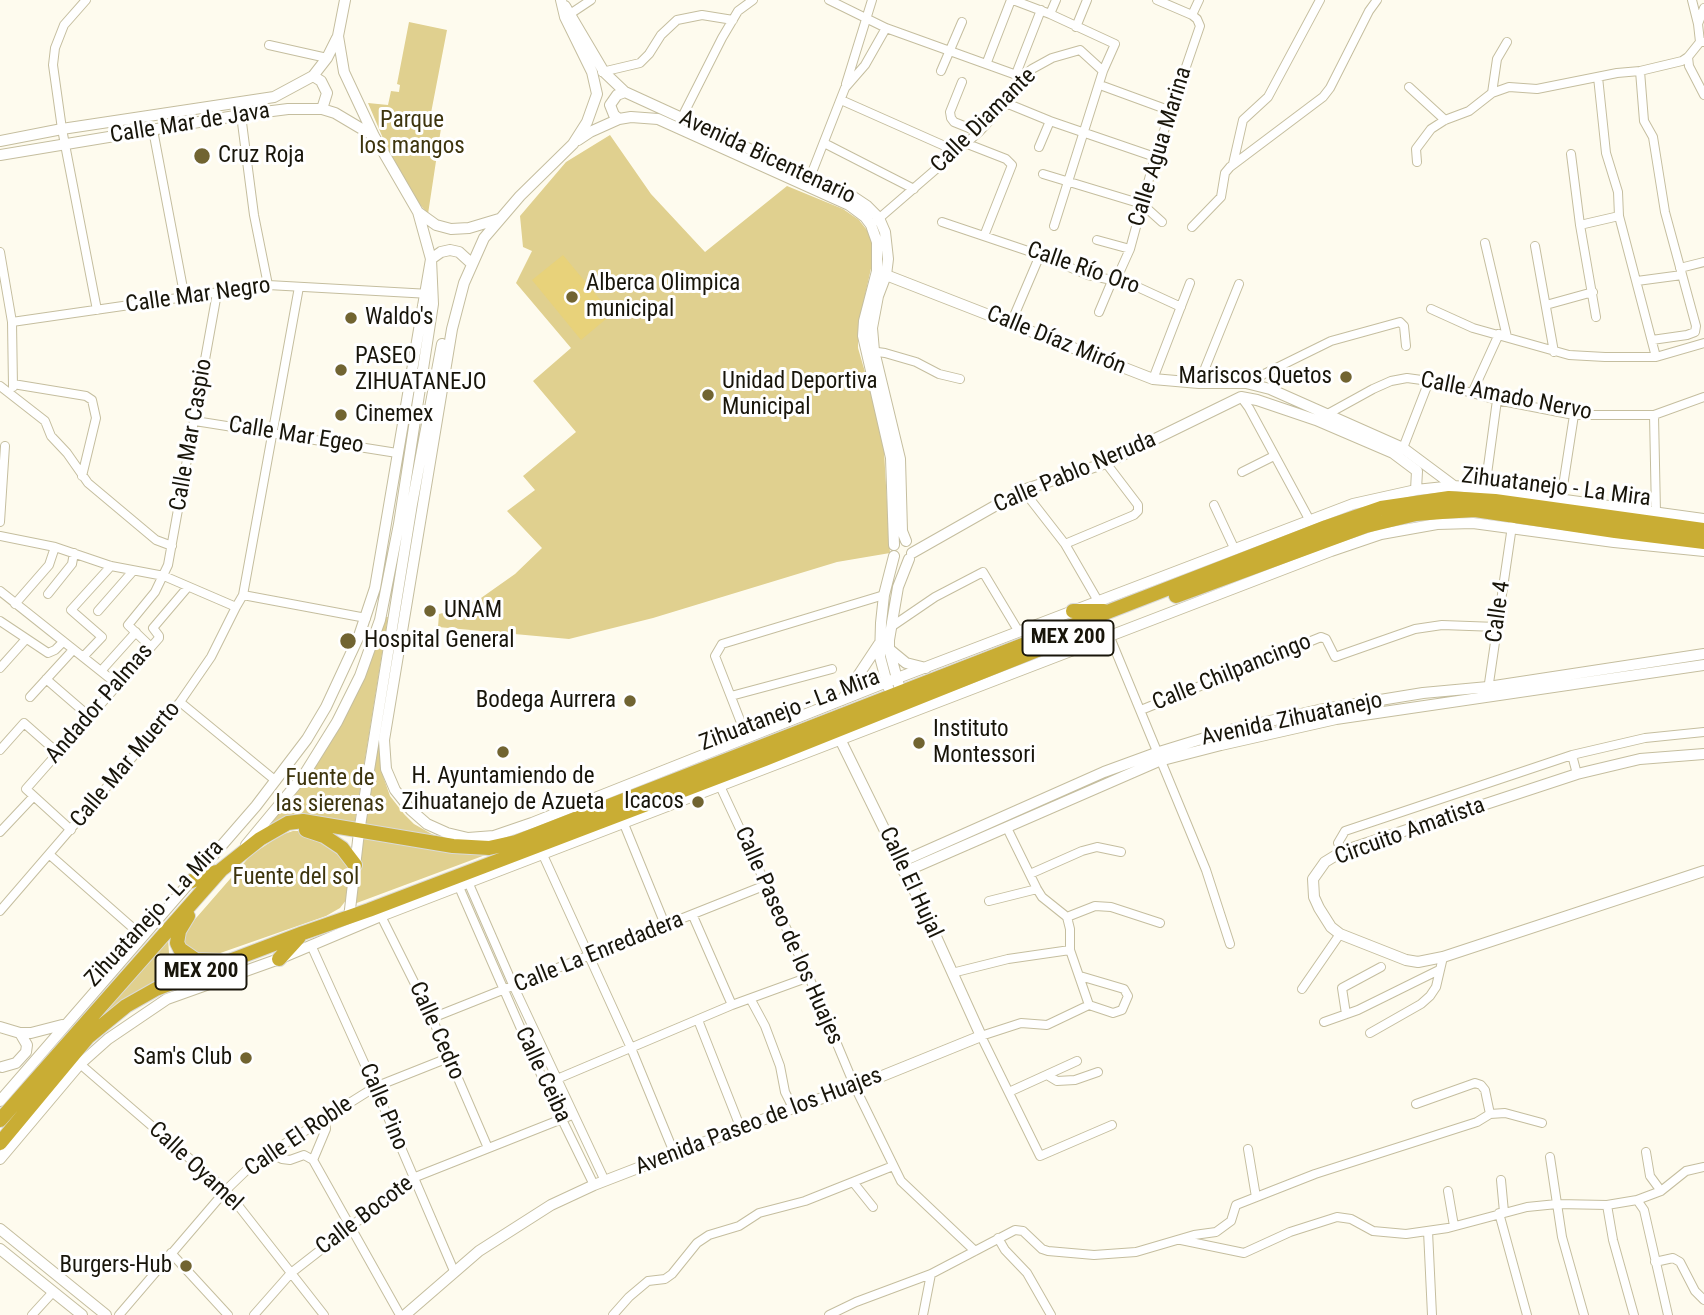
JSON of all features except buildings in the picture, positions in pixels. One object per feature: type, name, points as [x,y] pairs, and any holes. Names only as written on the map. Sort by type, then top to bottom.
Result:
[{"type":"highway","name":"Zihuatanejo - La Mira","points":[[0,1120],[221,870],[276,828],[289,822],[303,821],[453,846],[489,848],[516,842],[834,724],[1113,611],[1381,508],[1449,498],[1495,501],[1704,530]]},
{"type":"highway","name":"Zihuatanejo - La Mira","points":[[899,698],[1366,526],[1416,514],[1475,510],[1614,537],[1704,542]]},
{"type":"highway","points":[[1073,611],[1113,611]]},
{"type":"highway","name":"Zihuatanejo - La Mira","points":[[0,1143],[76,1051],[107,1020],[156,989],[230,961],[307,939],[349,918],[382,913],[766,763],[834,724]]},
{"type":"highway","points":[[559,825],[581,804]]},
{"type":"highway","points":[[276,828],[303,830],[324,836],[342,848],[355,865]]},
{"type":"highway","points":[[230,961],[196,960],[183,953],[177,938],[185,919],[238,856]]},
{"type":"highway","points":[[189,882],[221,870]]},
{"type":"highway","points":[[279,959],[307,939]]},
{"type":"main road","points":[[238,856],[263,821],[304,775],[337,722],[360,676],[380,620],[400,524],[430,293],[431,259],[418,212],[374,136],[344,72],[338,36],[345,0]]},
{"type":"main road","name":"Avenida Bicentenario","points":[[562,2],[604,72],[625,92],[680,122],[808,181],[852,195],[875,221],[887,246],[886,275],[873,316],[870,351]]},
{"type":"main road","points":[[568,15],[592,72],[597,94],[587,122],[573,144]]},
{"type":"main road","name":"Calle Mar de Java","points":[[0,141],[274,97],[313,76],[327,58],[338,36]]},
{"type":"main road","points":[[313,76],[321,81],[327,93],[323,109]]},
{"type":"main road","points":[[625,92],[617,95],[610,105],[614,115],[625,118]]},
{"type":"main road","points":[[349,918],[359,832],[377,723],[452,329],[471,263],[484,238],[499,219],[573,144],[590,132],[625,118],[636,109],[636,99]]},
{"type":"main road","name":"Calle Mar de Java","points":[[0,155],[288,109],[323,109],[349,119],[374,136]]},
{"type":"main road","points":[[173,112],[174,126]]},
{"type":"main road","name":"Avenida Bicentenario","points":[[625,118],[680,122]]},
{"type":"main road","points":[[418,212],[436,225],[451,229],[469,228],[499,219]]},
{"type":"main road","name":"Avenida Bicentenario","points":[[870,351],[864,321],[877,271],[875,221]]},
{"type":"main road","points":[[431,259],[450,250],[459,252],[471,263]]},
{"type":"main road","name":"Calle Díaz Mirón","points":[[886,275],[1153,379],[1199,383],[1250,383],[1282,394],[1403,448],[1454,486]]},
{"type":"main road","points":[[0,1101],[276,781],[307,739],[326,707],[366,618],[375,588],[397,453],[430,293]]},
{"type":"main road","points":[[870,351],[895,458],[894,550],[884,595],[885,645],[899,698]]},
{"type":"main road","points":[[1217,383],[1224,390],[1226,397],[1217,409]]},
{"type":"main road","points":[[1241,397],[1315,420],[1393,453],[1417,471],[1416,490]]},
{"type":"main road","name":"Calle Pablo Neruda","points":[[911,556],[1023,490],[1106,463],[1241,397]]},
{"type":"main road","points":[[896,486],[902,531],[906,541]]},
{"type":"main road","points":[[899,698],[926,668],[1353,504],[1416,490],[1454,486],[1704,519]]},
{"type":"main road","points":[[385,523],[400,524]]},
{"type":"main road","points":[[841,702],[899,698],[1109,635],[1381,534],[1437,524],[1512,526],[1614,537],[1704,551]]},
{"type":"main road","points":[[399,617],[384,740],[386,769],[395,790],[427,824],[468,838],[494,836],[747,738],[834,724],[841,702],[885,645],[898,587],[911,556],[912,545],[900,541],[894,550]]},
{"type":"main road","points":[[894,550],[901,560],[911,556]]},
{"type":"main road","points":[[885,645],[906,663],[926,668]]},
{"type":"main road","name":"Avenida Zihuatanejo","points":[[902,867],[1104,772],[1157,757],[1336,719],[1704,654]]},
{"type":"main road","name":"Avenida Zihuatanejo","points":[[1487,692],[1704,665]]},
{"type":"main road","name":"Calle El Hujal","points":[[834,724],[981,1036]]},
{"type":"main road","name":"Circuito Amatista","points":[[1340,934],[1331,927],[1319,908],[1314,897],[1313,879],[1325,862],[1343,851],[1577,774],[1640,759],[1704,754]]},
{"type":"main road","name":"Avenida Zihuatanejo","points":[[902,867],[1007,828],[1157,757]]},
{"type":"main road","points":[[307,939],[464,886],[720,786],[766,763]]},
{"type":"main road","points":[[1340,934],[1406,960],[1418,962],[1443,957],[1704,871]]},
{"type":"main road","points":[[0,1159],[80,1065],[107,1039],[167,999],[279,959]]},
{"type":"main road","points":[[0,1027],[20,1033],[42,1032],[65,1024]]},
{"type":"main road","points":[[8,1090],[8,1079],[1,1066],[16,1063],[26,1052],[27,1045],[20,1033]]},
{"type":"main road","name":"Avenida Paseo de los Huajes","points":[[403,1315],[454,1271],[551,1205],[600,1183],[793,1108],[855,1087],[981,1036]]},
{"type":"main road","points":[[0,1229],[106,1315]]},
{"type":"main road","points":[[0,1249],[82,1315]]},
{"type":"street","points":[[86,0],[64,24],[55,48],[53,65],[62,129],[97,310]]},
{"type":"street","points":[[568,15],[591,0]]},
{"type":"street","points":[[680,122],[733,20],[745,3],[754,0]]},
{"type":"street","points":[[829,0],[886,28],[1019,75]]},
{"type":"street","points":[[808,181],[841,100],[872,0]]},
{"type":"street","points":[[987,62],[1012,0],[1076,27],[1087,0]]},
{"type":"street","name":"Calle Diamante","points":[[875,221],[979,132],[1006,103],[1045,12],[1056,0]]},
{"type":"street","points":[[1157,0],[1192,15]]},
{"type":"street","name":"Calle Agua Marina","points":[[1099,312],[1130,248],[1155,157],[1200,26],[1192,15],[1199,0]]},
{"type":"street","points":[[1233,164],[1243,120],[1268,97],[1320,0]]},
{"type":"street","points":[[1192,226],[1221,197],[1225,173],[1233,164],[1323,97],[1368,10],[1377,0]]},
{"type":"street","points":[[1416,162],[1416,149],[1430,129],[1469,111],[1492,93],[1509,87],[1537,89],[1682,61],[1702,42],[1692,0]]},
{"type":"street","points":[[1698,24],[1704,8]]},
{"type":"street","points":[[592,72],[604,72],[640,63],[661,35],[677,20],[702,15],[733,20]]},
{"type":"street","points":[[941,71],[962,22]]},
{"type":"street","name":"Calle Río Oro","points":[[1054,226],[1103,71],[1115,47],[1113,41],[1076,27]]},
{"type":"street","points":[[845,88],[865,65],[886,28]]},
{"type":"street","points":[[1492,93],[1497,59],[1507,42]]},
{"type":"street","points":[[269,45],[327,58]]},
{"type":"street","name":"Calle Diamante","points":[[1019,75],[1052,58],[1080,50],[1103,71]]},
{"type":"street","points":[[1688,57],[1689,66],[1704,95]]},
{"type":"street","points":[[1640,71],[1644,121],[1653,137],[1665,212],[1696,326],[1695,332],[1652,340]]},
{"type":"street","points":[[1598,77],[1606,153],[1618,192],[1619,216],[1656,357]]},
{"type":"street","points":[[962,82],[950,113],[951,118],[954,122],[979,132]]},
{"type":"street","points":[[1100,85],[1171,111]]},
{"type":"street","points":[[1409,87],[1445,120]]},
{"type":"street","points":[[841,100],[956,151]]},
{"type":"street","points":[[1006,103],[1155,157]]},
{"type":"street","points":[[241,115],[254,215],[268,285]]},
{"type":"street","points":[[1039,147],[1050,121]]},
{"type":"street","points":[[153,130],[185,299]]},
{"type":"street","points":[[824,143],[914,189]]},
{"type":"street","points":[[965,143],[1010,160],[1012,165],[984,236]]},
{"type":"street","points":[[1571,154],[1596,317]]},
{"type":"street","points":[[1043,174],[1142,204],[1162,222]]},
{"type":"street","points":[[1580,225],[1619,216]]},
{"type":"street","name":"Calle Río Oro","points":[[942,222],[1040,255],[1076,271],[1131,284],[1181,307]]},
{"type":"street","points":[[1097,240],[1130,248]]},
{"type":"street","points":[[1473,391],[1503,335],[1485,243]]},
{"type":"street","points":[[1535,246],[1554,352]]},
{"type":"street","points":[[0,252],[12,322],[14,397]]},
{"type":"street","points":[[1011,323],[1040,255]]},
{"type":"street","points":[[1637,281],[1681,271],[1704,262]]},
{"type":"street","points":[[1153,379],[1190,283]]},
{"type":"street","points":[[1199,383],[1239,284]]},
{"type":"street","name":"Calle Mar Negro","points":[[12,322],[268,285],[430,293]]},
{"type":"street","points":[[299,286],[243,595],[366,618]]},
{"type":"street","points":[[1546,305],[1593,292]]},
{"type":"street","name":"Calle Mar Caspio","points":[[136,632],[128,625],[155,592],[168,565],[217,293]]},
{"type":"street","points":[[1431,309],[1473,328],[1569,355],[1605,358],[1656,357],[1704,344]]},
{"type":"street","points":[[1250,383],[1331,341],[1400,322],[1404,326],[1406,346]]},
{"type":"street","points":[[870,351],[916,362],[939,374],[960,379]]},
{"type":"street","name":"Calle Amado Nervo","points":[[1315,420],[1391,381],[1407,378],[1574,415],[1654,415],[1704,397]]},
{"type":"street","points":[[1403,448],[1429,381]]},
{"type":"street","points":[[13,384],[86,396],[92,400],[96,418],[82,476]]},
{"type":"street","points":[[0,386],[45,421],[51,436],[67,453],[82,476],[103,497],[156,540],[171,548]]},
{"type":"street","points":[[1241,397],[1309,519]]},
{"type":"street","points":[[1485,488],[1497,400]]},
{"type":"street","points":[[1561,499],[1574,415]]},
{"type":"street","points":[[1654,415],[1656,513]]},
{"type":"street","name":"Calle Mar Egeo","points":[[195,421],[397,453]]},
{"type":"street","points":[[0,522],[5,446]]},
{"type":"street","points":[[1242,472],[1274,456]]},
{"type":"street","points":[[1065,544],[1138,511],[1138,505],[1106,463]]},
{"type":"street","points":[[1023,490],[1065,544],[1098,601]]},
{"type":"street","points":[[1214,505],[1235,550]]},
{"type":"street","name":"Calle 4","points":[[1487,692],[1512,526]]},
{"type":"street","points":[[0,536],[74,552],[111,566],[164,576],[236,607]]},
{"type":"street","points":[[15,604],[48,565],[55,547]]},
{"type":"street","points":[[48,594],[72,564],[74,552]]},
{"type":"street","points":[[83,657],[102,636],[71,610],[111,566]]},
{"type":"street","points":[[98,611],[133,571]]},
{"type":"street","points":[[891,627],[935,597],[983,572],[1019,632]]},
{"type":"street","name":"Andador Palmas","points":[[33,797],[26,789],[159,638],[154,626],[187,588]]},
{"type":"street","points":[[0,591],[117,684]]},
{"type":"street","name":"Calle Mar Muerto","points":[[2,904],[50,855],[180,702],[211,657],[243,595]]},
{"type":"street","points":[[747,738],[715,656],[722,644],[884,595]]},
{"type":"street","points":[[0,621],[48,653],[63,642]]},
{"type":"street","name":"Calle Chilpancingo","points":[[1141,710],[1324,637],[1335,657],[1415,629],[1442,625],[1497,627]]},
{"type":"street","points":[[101,671],[136,632],[151,647]]},
{"type":"street","name":"Calle Chilpancingo","points":[[1109,635],[1141,710],[1157,757],[1206,870],[1230,944]]},
{"type":"street","points":[[0,668],[26,639]]},
{"type":"street","points":[[30,696],[73,650]]},
{"type":"street","points":[[731,696],[832,669]]},
{"type":"street","points":[[46,679],[90,717]]},
{"type":"street","points":[[180,702],[276,781]]},
{"type":"street","points":[[0,750],[24,723],[58,753]]},
{"type":"street","points":[[1343,851],[1338,843],[1345,831],[1572,755],[1645,738],[1704,732]]},
{"type":"street","points":[[1572,755],[1577,774]]},
{"type":"street","name":"Calle Paseo de los Huajes","points":[[720,786],[809,978],[855,1087],[901,1181],[913,1196],[975,1251]]},
{"type":"street","points":[[0,832],[33,797],[71,830]]},
{"type":"street","points":[[624,824],[666,927]]},
{"type":"street","points":[[1007,828],[1042,897],[1067,917],[1070,950],[1088,1005],[1113,1013],[1122,1010],[1128,996],[1127,991],[1080,976]]},
{"type":"street","points":[[1030,874],[1097,847],[1121,852]]},
{"type":"street","points":[[50,855],[142,936]]},
{"type":"street","points":[[543,855],[631,1048],[675,1155]]},
{"type":"street","name":"Calle La Enredadera","points":[[432,1018],[766,885]]},
{"type":"street","name":"Calle Ceiba","points":[[464,886],[557,1079],[600,1183]]},
{"type":"street","name":"Calle Ceiba","points":[[464,886],[503,991],[562,1119],[600,1183]]},
{"type":"street","points":[[989,901],[1037,888]]},
{"type":"street","points":[[1067,917],[1095,906],[1160,923]]},
{"type":"street","name":"Calle Cedro","points":[[382,913],[432,1018],[488,1148]]},
{"type":"street","points":[[693,916],[732,1005]]},
{"type":"street","points":[[1302,989],[1340,934]]},
{"type":"street","name":"Calle Pino","points":[[307,939],[375,1087],[454,1271]]},
{"type":"street","points":[[952,973],[1008,959],[1070,950]]},
{"type":"street","points":[[1370,1033],[1421,1004],[1433,992],[1443,957]]},
{"type":"street","points":[[1346,1014],[1342,988],[1381,967]]},
{"type":"street","points":[[1324,1022],[1439,970]]},
{"type":"street","points":[[557,1079],[732,1005],[809,978]]},
{"type":"street","points":[[751,1000],[772,1046],[784,1080],[785,1092],[793,1108]]},
{"type":"street","name":"Avenida Paseo de los Huajes","points":[[981,1036],[1021,1023],[1047,1025],[1088,1005]]},
{"type":"street","points":[[698,1020],[741,1129]]},
{"type":"street","points":[[981,1036],[1040,1156],[1112,1125]]},
{"type":"street","name":"Calle El Roble","points":[[119,1315],[226,1190],[254,1163],[375,1087],[449,1058]]},
{"type":"street","points":[[1009,1093],[1077,1061]]},
{"type":"street","name":"Calle Oyamel","points":[[80,1065],[226,1190],[324,1315]]},
{"type":"street","points":[[1047,1075],[1057,1081],[1075,1080],[1098,1072]]},
{"type":"street","points":[[1416,1104],[1475,1083],[1485,1090],[1490,1114]]},
{"type":"street","points":[[829,1315],[931,1274],[1015,1230],[1023,1231],[1048,1251],[1094,1255],[1136,1252],[1216,1232],[1231,1221],[1236,1205],[1315,1174],[1477,1122],[1490,1114],[1505,1113],[1542,1123]]},
{"type":"street","name":"Calle Bocote","points":[[254,1315],[291,1273],[413,1178],[572,1115]]},
{"type":"street","points":[[313,1160],[326,1129],[325,1118]]},
{"type":"street","points":[[1248,1149],[1256,1197]]},
{"type":"street","points":[[1646,1152],[1650,1176],[1661,1191]]},
{"type":"street","points":[[271,1153],[282,1159],[290,1160],[304,1155],[313,1160],[403,1315]]},
{"type":"street","points":[[1550,1157],[1562,1237],[1584,1315]]},
{"type":"street","points":[[613,1315],[629,1297],[649,1281],[665,1279],[697,1243],[709,1235],[727,1231],[760,1213],[793,1206],[893,1166]]},
{"type":"street","points":[[1178,1240],[1244,1253],[1290,1232],[1337,1217],[1351,1219],[1373,1231],[1384,1233],[1428,1231],[1527,1207],[1558,1204],[1607,1205],[1637,1200],[1661,1191],[1686,1171],[1704,1167]]},
{"type":"street","points":[[1501,1180],[1501,1212],[1527,1315]]},
{"type":"street","points":[[853,1182],[873,1207]]},
{"type":"street","points":[[1448,1191],[1454,1226]]},
{"type":"street","points":[[1637,1200],[1644,1210],[1668,1315]]},
{"type":"street","points":[[1607,1205],[1612,1240],[1634,1315]]},
{"type":"street","points":[[1428,1231],[1432,1315]]},
{"type":"street","points":[[998,1238],[1005,1251],[1027,1273],[1051,1315]]},
{"type":"street","points":[[172,1253],[228,1315]]},
{"type":"street","points":[[1655,1262],[1673,1258],[1680,1262],[1695,1291],[1704,1300]]},
{"type":"street","points":[[923,1315],[931,1274]]},
{"type":"street","points":[[32,1315],[53,1292]]},
{"type":"green space","name":"Parque los mangos","points":[[409,22],[447,30],[431,113],[443,115],[428,214],[405,181],[368,103],[388,105],[391,91],[399,92],[400,85],[397,84]]},
{"type":"green space","name":"Unidad Deportiva Municipal","points":[[610,135],[651,194],[705,252],[787,186],[843,209],[859,220],[870,234],[873,244],[872,264],[858,327],[858,348],[883,434],[890,553],[837,562],[653,618],[569,639],[438,627],[439,614],[481,598],[515,574],[542,548],[507,511],[535,490],[523,476],[576,432],[533,381],[571,348],[516,283],[532,251],[523,247],[520,216],[566,162]]},
{"type":"green space","name":"Fuente de las sierenas","points":[[384,617],[388,617],[354,827],[287,819],[262,826],[299,787]]},
{"type":"green space","points":[[377,746],[380,746],[383,776],[390,796],[414,824],[437,837],[365,829]]},
{"type":"green space","name":"Fuente del sol","points":[[302,831],[340,849],[352,870],[347,899],[340,908],[326,916],[206,958],[184,951],[183,933],[251,855],[281,835]]},
{"type":"green space","points":[[360,838],[488,854],[354,904]]},
{"type":"green space","points":[[168,938],[172,960],[177,967],[190,972],[104,1021],[97,1016]]},
{"type":"shaded area","name":"Alberca Olimpica municipal","points":[[563,255],[612,314],[581,340],[532,280]]},
{"type":"place","name":"Cruz Roja","points":[[202,156]]},
{"type":"place","name":"Alberca Olimpica municipal","points":[[572,297]]},
{"type":"place","name":"Waldo's","points":[[351,318]]},
{"type":"place","name":"PASEO ZIHUATANEJO","points":[[341,370]]},
{"type":"place","name":"Mariscos Quetos","points":[[1346,377]]},
{"type":"place","name":"Unidad Deportiva Municipal","points":[[708,395]]},
{"type":"place","name":"Cinemex","points":[[341,415]]},
{"type":"place","name":"UNAM","points":[[430,611]]},
{"type":"place","name":"Hospital General","points":[[348,641]]},
{"type":"place","name":"Bodega Aurrera","points":[[630,701]]},
{"type":"place","name":"Instituto Montessori","points":[[919,743]]},
{"type":"place","name":"H. Ayuntamiendo de Zihuatanejo de Azueta","points":[[503,752]]},
{"type":"place","name":"Icacos","points":[[698,802]]},
{"type":"place","name":"Sam's Club","points":[[246,1058]]},
{"type":"place","name":"Burgers-Hub","points":[[186,1266]]}]
